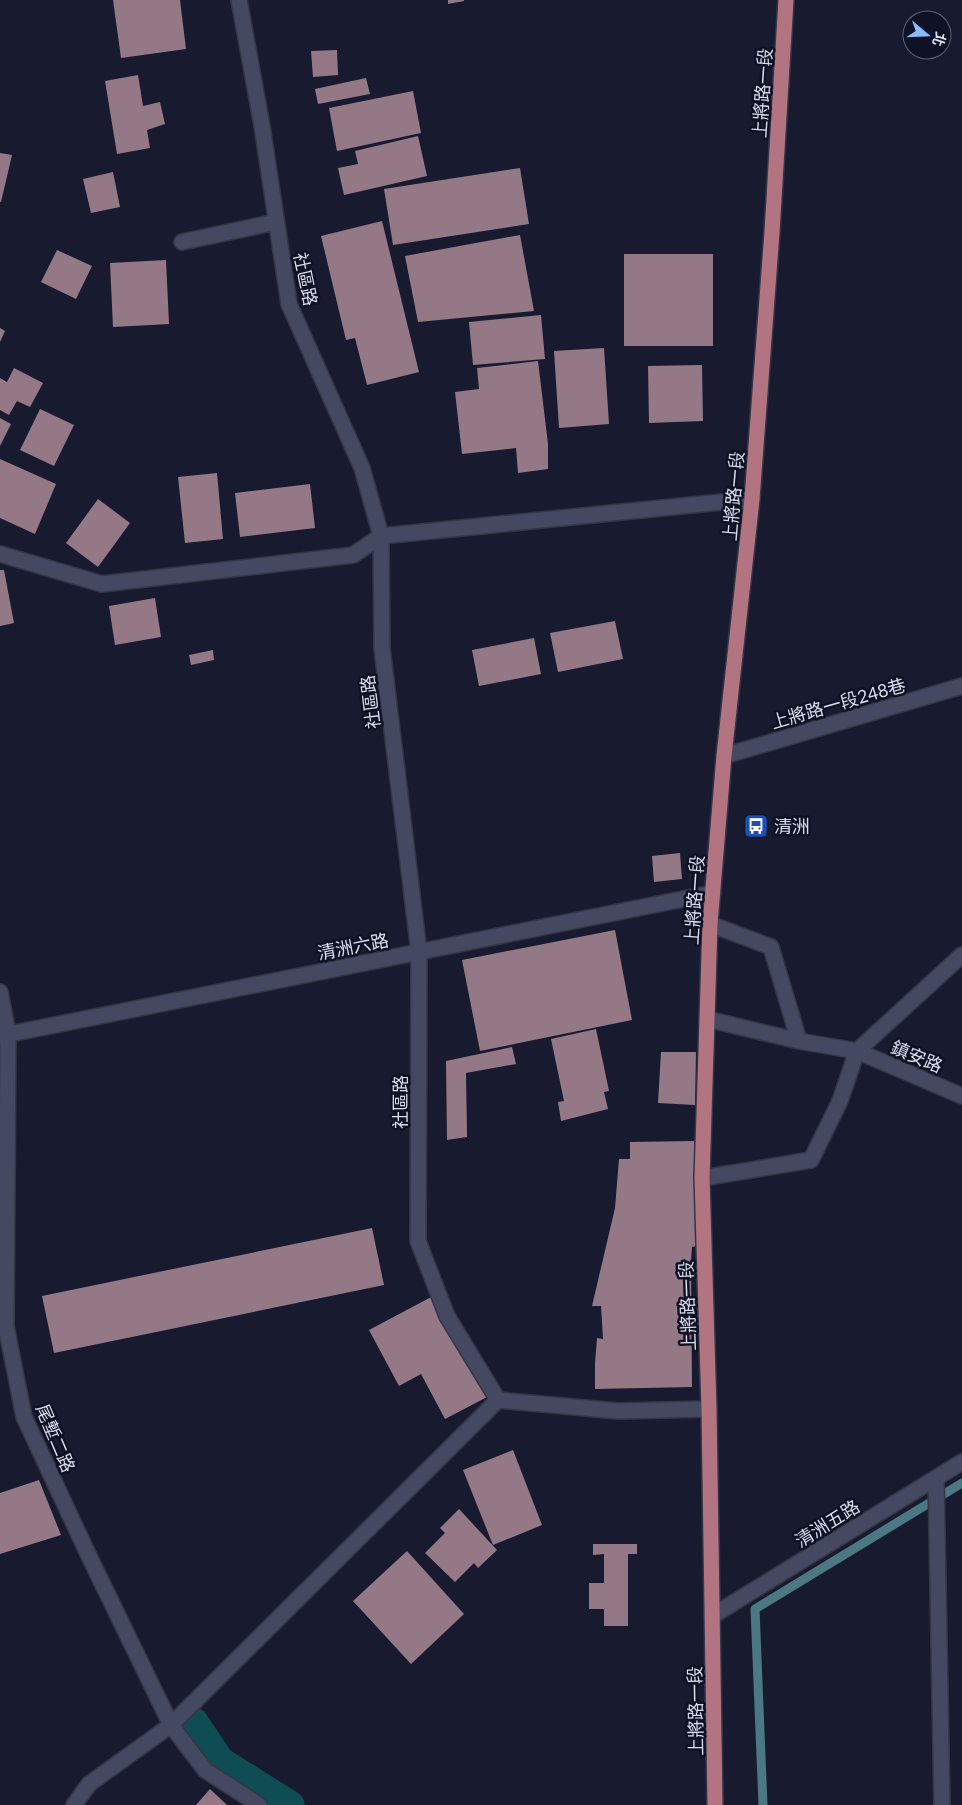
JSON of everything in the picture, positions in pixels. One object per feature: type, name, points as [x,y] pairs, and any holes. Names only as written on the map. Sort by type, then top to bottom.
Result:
[{"type":"main road","name":"上將路一段","points":[[714,1805],[709,1409],[702,1178],[710,924],[724,756],[752,499],[772,232],[786,0]]},
{"type":"street","name":"社區路","points":[[239,0],[262,126],[289,304],[362,468],[381,536],[382,648],[419,952],[418,1241],[448,1316],[498,1400]]},
{"type":"street","points":[[182,242],[276,222]]},
{"type":"street","points":[[0,554],[102,584],[353,555],[381,536],[752,499]]},
{"type":"street","name":"上將路一段248巷","points":[[724,756],[962,686]]},
{"type":"street","name":"清洲六路","points":[[4,1035],[713,893]]},
{"type":"street","points":[[710,924],[771,948],[799,1041]]},
{"type":"street","points":[[702,1178],[811,1160],[840,1100],[857,1051],[962,954]]},
{"type":"street","name":"尾塹二路","points":[[0,992],[4,1035],[6,1326],[24,1416],[171,1725],[205,1770],[259,1805]]},
{"type":"street","name":"鎮安路","points":[[707,1019],[799,1041],[857,1051],[962,1096]]},
{"type":"street","points":[[74,1805],[89,1784],[171,1725],[498,1400],[618,1411],[709,1409]]},
{"type":"street","name":"清洲五路","points":[[712,1616],[962,1462]]},
{"type":"street","points":[[936,1478],[942,1805]]},
{"type":"building","points":[[113,0],[180,0],[186,49],[121,58]]},
{"type":"building","points":[[448,0],[464,0],[464,1],[448,4]]},
{"type":"building","points":[[337,50],[338,75],[313,77],[311,51]]},
{"type":"building","points":[[138,75],[143,106],[160,102],[165,124],[147,130],[150,148],[117,154],[105,81]]},
{"type":"building","points":[[366,78],[370,94],[318,104],[315,89]]},
{"type":"building","points":[[413,91],[421,133],[337,151],[329,108]]},
{"type":"building","points":[[418,136],[427,176],[344,195],[338,168],[358,164],[355,151]]},
{"type":"building","points":[[0,153],[12,155],[1,202],[0,202]]},
{"type":"building","points":[[520,168],[529,224],[393,245],[384,189]]},
{"type":"building","points":[[113,172],[120,207],[91,213],[83,179]]},
{"type":"building","points":[[382,221],[419,372],[367,385],[355,338],[346,340],[321,236]]},
{"type":"building","points":[[520,235],[534,311],[418,322],[405,256]]},
{"type":"building","points":[[57,250],[92,266],[76,299],[41,282]]},
{"type":"building","points":[[624,254],[713,254],[713,346],[624,346]]},
{"type":"building","points":[[166,260],[169,324],[113,327],[110,263]]},
{"type":"building","points":[[541,315],[545,359],[473,365],[469,322]]},
{"type":"building","points":[[0,328],[5,331],[0,342]]},
{"type":"building","points":[[604,348],[609,424],[559,428],[554,351]]},
{"type":"building","points":[[538,361],[548,444],[548,469],[518,473],[516,448],[462,454],[455,392],[479,389],[477,368]]},
{"type":"building","points":[[702,365],[703,421],[649,423],[648,366]]},
{"type":"building","points":[[14,368],[43,383],[30,407],[17,401],[9,415],[0,410],[0,378],[7,382]]},
{"type":"building","points":[[40,409],[74,425],[54,466],[20,450]]},
{"type":"building","points":[[0,418],[11,424],[0,446]]},
{"type":"building","points":[[0,459],[56,484],[35,534],[0,518]]},
{"type":"building","points":[[217,473],[223,539],[185,543],[178,477]]},
{"type":"building","points":[[310,484],[315,528],[240,537],[235,493]]},
{"type":"building","points":[[98,499],[130,523],[98,567],[66,543]]},
{"type":"building","points":[[0,570],[4,570],[14,623],[0,626]]},
{"type":"building","points":[[155,598],[161,637],[115,645],[109,606]]},
{"type":"building","points":[[615,621],[623,659],[558,672],[550,633]]},
{"type":"building","points":[[534,638],[541,674],[479,686],[472,650]]},
{"type":"building","points":[[213,650],[214,660],[191,665],[189,655]]},
{"type":"building","points":[[680,853],[682,879],[654,882],[652,856]]},
{"type":"building","points":[[615,930],[632,1020],[480,1051],[462,960]]},
{"type":"building","points":[[596,1029],[609,1091],[604,1092],[608,1109],[561,1121],[558,1102],[564,1101],[551,1039]]},
{"type":"building","points":[[512,1047],[516,1064],[466,1073],[467,1137],[447,1140],[446,1061]]},
{"type":"building","points":[[661,1052],[696,1052],[695,1105],[658,1103]]},
{"type":"building","points":[[694,1141],[694,1155],[699,1155],[698,1246],[692,1247],[691,1261],[692,1387],[595,1389],[597,1338],[603,1339],[601,1306],[592,1306],[615,1208],[619,1159],[630,1159],[630,1142]]},
{"type":"building","points":[[372,1228],[384,1285],[54,1353],[42,1296]]},
{"type":"building","points":[[435,1295],[489,1396],[445,1419],[421,1374],[399,1386],[369,1330]]},
{"type":"building","points":[[513,1450],[542,1525],[493,1545],[463,1470]]},
{"type":"building","points":[[39,1480],[61,1535],[0,1554],[0,1493]]},
{"type":"building","points":[[459,1509],[497,1550],[478,1568],[474,1563],[455,1582],[425,1553],[445,1533],[440,1528]]},
{"type":"building","points":[[593,1544],[637,1544],[637,1554],[628,1554],[628,1626],[604,1626],[604,1609],[589,1609],[589,1583],[604,1583],[604,1554],[593,1555]]},
{"type":"building","points":[[407,1551],[464,1614],[411,1664],[353,1601]]},
{"type":"building","points":[[210,1789],[227,1805],[196,1805]]},
{"type":"waterway","points":[[763,1805],[755,1609],[962,1483]]},
{"type":"waterway","points":[[194,1722],[220,1761],[290,1805]]},
{"type":"place","name":"清洲","points":[[756,826]]}]
